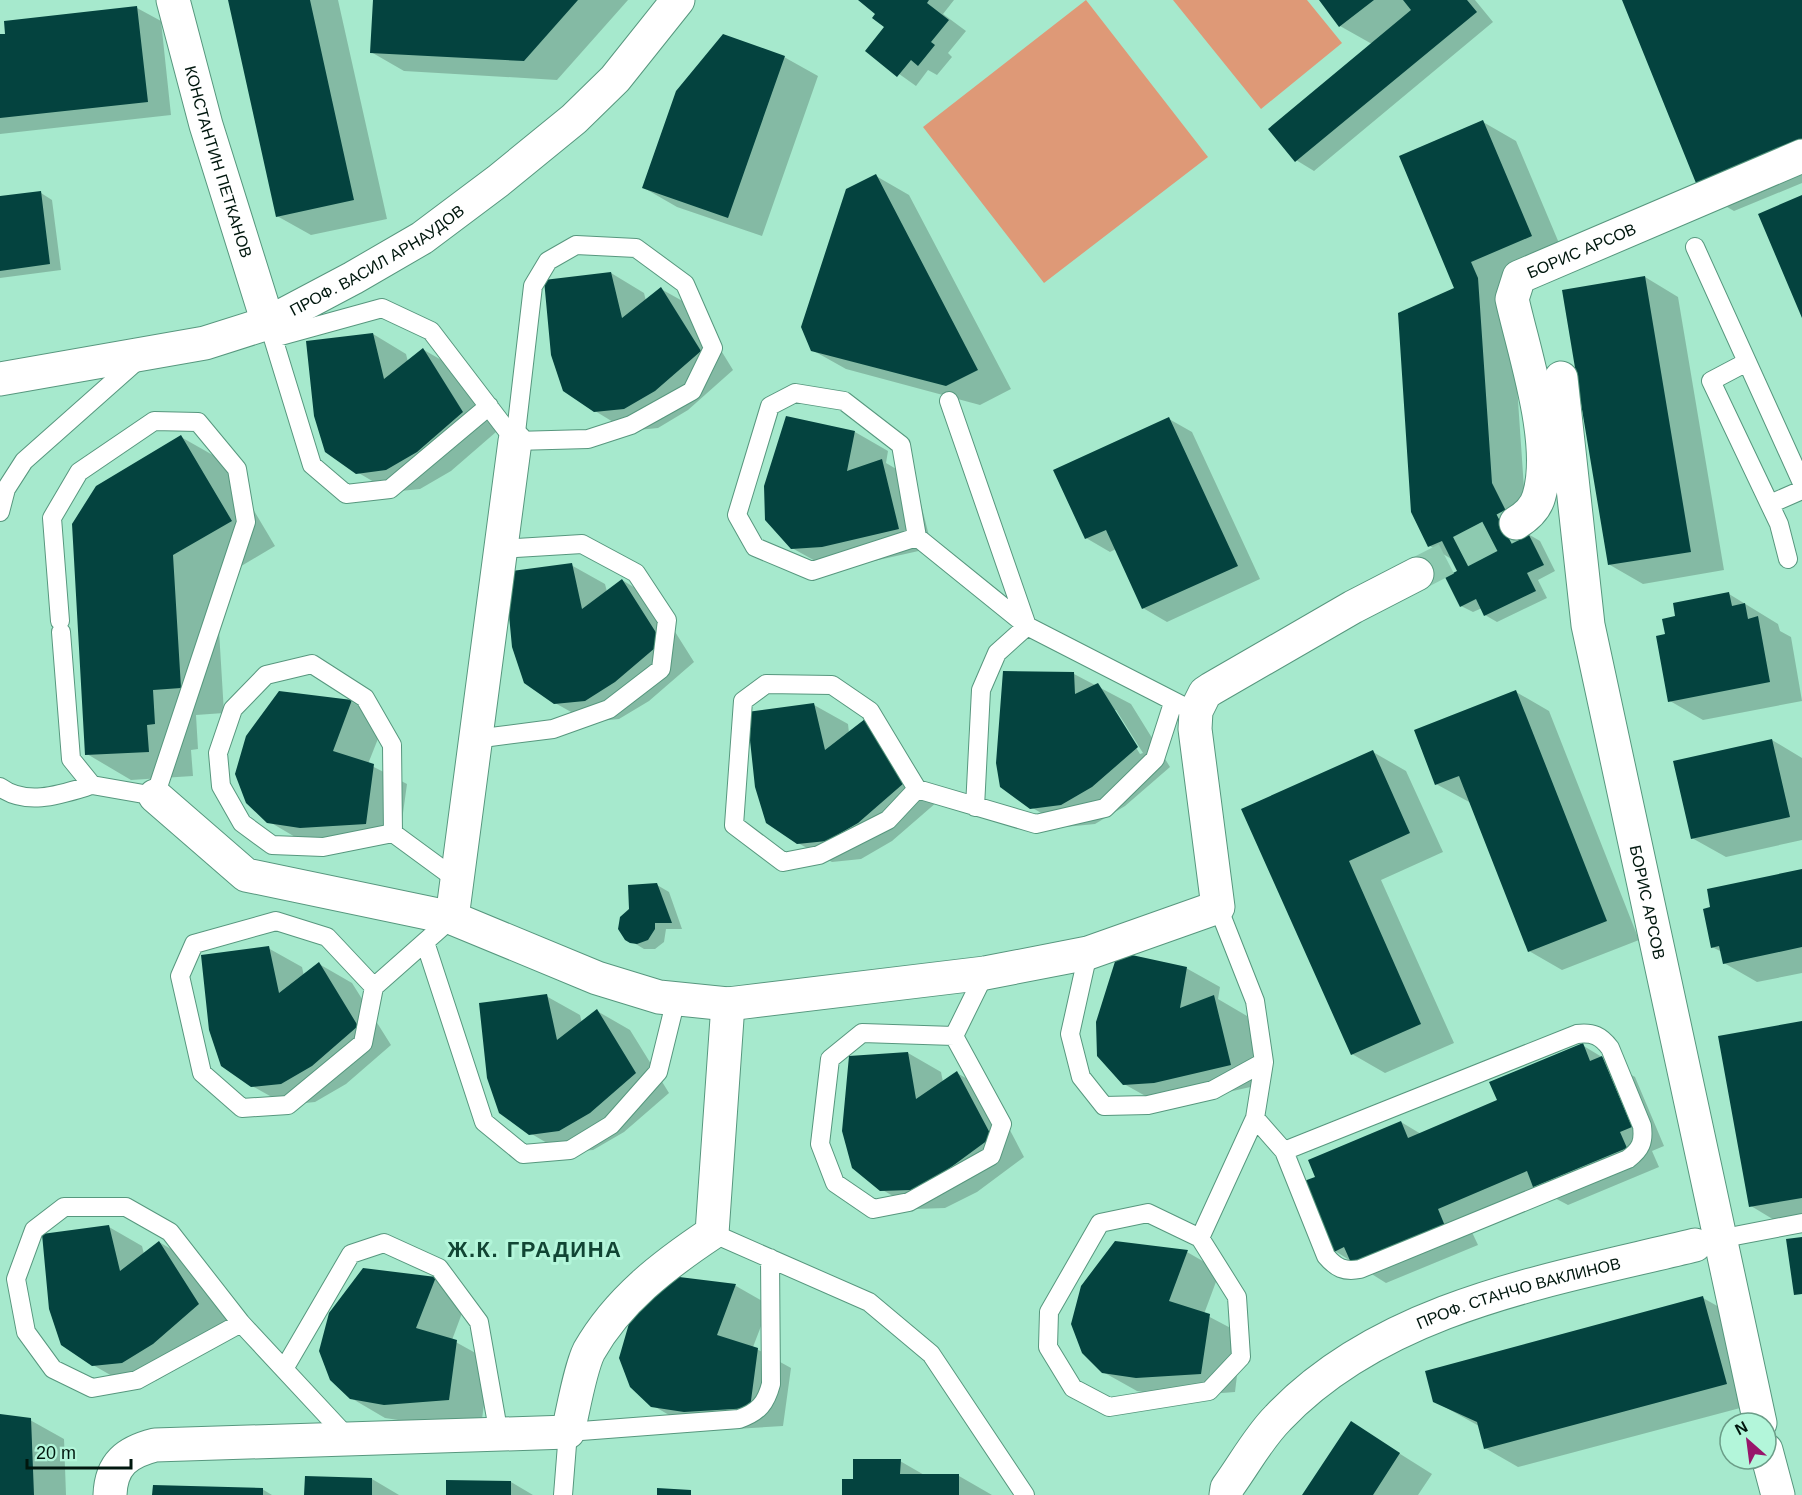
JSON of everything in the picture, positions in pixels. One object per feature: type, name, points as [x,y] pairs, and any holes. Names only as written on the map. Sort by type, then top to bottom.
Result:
[{"type":"street","name":"КОНСТАНТИН ПЕТКАНОВ","points":[[173,0],[206,125],[268,323]]},
{"type":"street","name":"ПРОФ. ВАСИЛ АРНАУДОВ","points":[[0,379],[206,343],[268,323],[422,238],[498,181],[574,119],[615,79],[678,0]]},
{"type":"street","name":"БОРИС АРСОВ","points":[[1516,524],[1533,509],[1540,496],[1544,444],[1512,299],[1520,277],[1802,156]]},
{"type":"street","name":"БОРИС АРСОВ","points":[[1561,378],[1586,613],[1707,1242],[1756,1411]]},
{"type":"street","points":[[452,918],[515,441]]},
{"type":"street","points":[[155,796],[246,874],[452,918],[597,978],[659,997],[728,1004],[985,973],[1088,953],[1218,907],[1195,729],[1184,707],[1227,677],[1417,574]]},
{"type":"street","points":[[110,1495],[116,1467],[133,1450],[155,1445],[568,1432],[588,1353],[627,1299],[666,1264],[712,1233],[728,1004]]},
{"type":"street","name":"ПРОФ. СТАНЧО ВАКЛИНОВ","points":[[1226,1495],[1227,1488],[1277,1418],[1349,1357],[1411,1326],[1501,1293],[1707,1242]]},
{"type":"street","points":[[1772,1471],[1778,1495]]},
{"type":"lane","points":[[576,245],[636,248],[685,284],[713,348],[692,391],[631,425],[588,439],[515,441],[533,286],[548,261],[576,245]]},
{"type":"lane","points":[[1695,248],[1802,483]]},
{"type":"lane","points":[[489,406],[390,489],[346,494],[312,465],[273,338],[382,308],[431,331],[489,406],[515,441]]},
{"type":"lane","points":[[0,512],[6,489],[24,461],[145,354]]},
{"type":"lane","points":[[1747,362],[1711,381],[1779,524],[1788,559]]},
{"type":"lane","points":[[917,537],[812,571],[755,548],[737,515],[770,406],[795,393],[844,401],[901,445],[917,537],[1027,626],[1184,707],[1155,759],[1105,808],[1036,824],[917,789],[870,711],[832,685],[766,684],[743,702],[734,825],[783,862],[819,855],[888,820],[917,789]]},
{"type":"lane","points":[[949,401],[1027,626]]},
{"type":"lane","points":[[0,787],[12,796],[49,797],[92,785],[155,796],[246,522],[237,470],[198,422],[154,421],[80,472],[52,518],[70,759],[92,785]]},
{"type":"lane","points":[[1770,504],[1802,490]]},
{"type":"lane","points":[[475,739],[553,729],[609,709],[661,669],[667,620],[636,573],[582,544],[501,549]]},
{"type":"lane","points":[[975,807],[981,690],[997,652],[1027,626]]},
{"type":"lane","points":[[393,833],[392,745],[365,698],[312,664],[266,675],[233,709],[218,753],[221,786],[242,823],[272,845],[323,847],[393,833],[457,880]]},
{"type":"lane","points":[[1200,1238],[1255,1118],[1264,1062],[1255,1001],[1218,907]]},
{"type":"lane","points":[[374,987],[327,937],[276,921],[194,944],[180,976],[202,1073],[242,1108],[288,1105],[363,1043],[374,987],[452,918]]},
{"type":"lane","points":[[425,942],[484,1122],[523,1154],[570,1150],[612,1125],[658,1072],[676,999]]},
{"type":"lane","points":[[1088,953],[1070,1034],[1081,1077],[1104,1106],[1148,1106],[1213,1090],[1264,1062]]},
{"type":"lane","points":[[954,1036],[985,973]]},
{"type":"lane","points":[[862,1033],[954,1036],[1002,1124],[991,1156],[909,1202],[873,1209],[835,1183],[820,1144],[830,1059],[862,1033]]},
{"type":"lane","points":[[1255,1118],[1284,1151],[1326,1256],[1335,1266],[1347,1271],[1360,1269],[1628,1159],[1639,1151],[1644,1138],[1642,1126],[1610,1048],[1602,1038],[1590,1033],[1577,1034],[1284,1151]]},
{"type":"lane","points":[[241,1323],[137,1380],[92,1388],[53,1369],[26,1332],[16,1279],[34,1230],[64,1207],[126,1207],[170,1232],[241,1323],[349,1439]]},
{"type":"lane","points":[[1148,1214],[1200,1238],[1237,1297],[1241,1357],[1209,1391],[1109,1407],[1073,1388],[1048,1347],[1049,1312],[1100,1223],[1148,1214]]},
{"type":"lane","points":[[1707,1242],[1802,1223]]},
{"type":"lane","points":[[712,1233],[869,1302],[931,1354],[1025,1495]]},
{"type":"lane","points":[[284,1369],[351,1254],[384,1243],[439,1268],[479,1322],[499,1435]]},
{"type":"lane","points":[[563,1495],[568,1432],[740,1419],[755,1413],[767,1400],[771,1384],[770,1258]]},
{"type":"shaded area","points":[[1086,0],[1208,157],[1044,283],[923,127]]},
{"type":"shaded area","points":[[1173,0],[1307,0],[1342,43],[1261,109]]},
{"type":"building","points":[[228,0],[310,0],[354,200],[276,217]]},
{"type":"building","points":[[373,0],[578,0],[524,61],[370,53]]},
{"type":"building","points":[[858,0],[929,0],[927,3],[949,20],[931,42],[935,45],[918,66],[911,60],[897,77],[865,51],[884,27],[872,18],[875,14]]},
{"type":"building","points":[[1319,0],[1374,0],[1339,27]]},
{"type":"building","points":[[1403,0],[1467,0],[1477,12],[1295,162],[1268,129],[1411,10]]},
{"type":"building","points":[[1622,0],[1802,0],[1802,150],[1700,193]]},
{"type":"building","points":[[137,6],[148,102],[0,118],[0,34],[5,34],[4,21]]},
{"type":"building","points":[[723,34],[785,56],[728,218],[642,188],[676,91]]},
{"type":"building","points":[[1483,120],[1532,236],[1471,262],[1478,278],[1492,483],[1519,537],[1528,533],[1544,565],[1527,573],[1536,591],[1484,616],[1476,599],[1460,607],[1445,577],[1457,571],[1442,541],[1428,547],[1411,512],[1398,313],[1454,288],[1399,156]]},
{"type":"building","points":[[876,174],[978,370],[946,386],[811,351],[801,327],[846,189]]},
{"type":"building","points":[[41,191],[50,264],[0,271],[0,196]]},
{"type":"building","points":[[1802,195],[1802,318],[1758,214]]},
{"type":"building","points":[[611,272],[622,318],[661,287],[701,351],[655,391],[624,409],[594,412],[563,391],[551,355],[544,280]]},
{"type":"building","points":[[1645,276],[1691,552],[1608,565],[1562,290]]},
{"type":"building","points":[[373,333],[384,379],[423,348],[463,412],[417,452],[386,470],[356,474],[325,452],[314,416],[306,341]]},
{"type":"building","points":[[786,416],[855,431],[847,471],[882,459],[899,529],[822,547],[791,549],[765,520],[764,486]]},
{"type":"building","points":[[1169,417],[1238,566],[1142,609],[1106,530],[1085,539],[1053,470]]},
{"type":"building","points":[[181,435],[232,521],[173,555],[181,688],[153,690],[155,724],[147,725],[149,752],[85,755],[72,524],[96,486]]},
{"type":"building","points":[[572,563],[582,609],[622,579],[662,642],[615,682],[585,701],[554,704],[524,683],[512,647],[505,572]]},
{"type":"building","points":[[1729,592],[1732,606],[1745,603],[1748,619],[1758,616],[1770,682],[1668,702],[1656,636],[1665,634],[1662,619],[1675,616],[1673,603]]},
{"type":"building","points":[[1003,671],[1074,672],[1075,694],[1098,683],[1138,747],[1092,787],[1061,805],[1030,809],[1000,787],[996,763]]},
{"type":"building","points":[[1516,690],[1607,921],[1528,952],[1459,776],[1435,785],[1414,730]]},
{"type":"building","points":[[279,691],[352,700],[333,751],[374,764],[366,824],[300,828],[267,823],[246,803],[235,774],[246,736]]},
{"type":"building","points":[[814,703],[825,750],[865,719],[904,783],[858,823],[827,841],[797,844],[766,823],[755,787],[747,712]]},
{"type":"building","points":[[1772,739],[1790,817],[1691,839],[1673,761]]},
{"type":"building","points":[[1373,750],[1410,833],[1349,861],[1421,1024],[1351,1055],[1241,809]]},
{"type":"building","points":[[1802,869],[1802,947],[1723,964],[1719,946],[1711,948],[1703,909],[1710,907],[1707,889]]},
{"type":"building","points":[[657,883],[672,923],[655,923],[655,929],[648,940],[637,944],[630,943],[625,940],[618,929],[620,917],[629,909],[628,885]]},
{"type":"building","points":[[269,946],[279,993],[319,962],[358,1026],[312,1066],[281,1084],[251,1087],[221,1066],[209,1030],[201,955]]},
{"type":"building","points":[[1118,952],[1187,967],[1180,1008],[1214,995],[1231,1065],[1154,1083],[1123,1085],[1097,1056],[1096,1022]]},
{"type":"building","points":[[547,994],[557,1040],[597,1009],[636,1073],[590,1113],[559,1131],[529,1135],[499,1113],[487,1078],[479,1003]]},
{"type":"building","points":[[1802,1021],[1802,1198],[1749,1207],[1718,1036]]},
{"type":"building","points":[[1583,1043],[1590,1061],[1602,1056],[1632,1127],[1620,1132],[1627,1148],[1533,1187],[1527,1171],[1438,1209],[1445,1226],[1352,1265],[1344,1247],[1334,1252],[1304,1181],[1315,1177],[1308,1160],[1401,1121],[1408,1138],[1497,1100],[1489,1082]]},
{"type":"building","points":[[908,1052],[916,1099],[957,1071],[992,1137],[943,1173],[911,1190],[880,1191],[852,1168],[842,1131],[849,1056]]},
{"type":"building","points":[[109,1225],[120,1271],[159,1241],[199,1304],[153,1344],[122,1363],[92,1366],[61,1345],[49,1309],[42,1234]]},
{"type":"building","points":[[1802,1237],[1802,1294],[1794,1295],[1786,1239]]},
{"type":"building","points":[[1115,1241],[1188,1250],[1169,1301],[1210,1314],[1201,1374],[1136,1378],[1102,1373],[1082,1353],[1071,1324],[1081,1286]]},
{"type":"building","points":[[363,1268],[436,1277],[416,1328],[457,1340],[449,1400],[384,1405],[350,1399],[330,1380],[319,1351],[329,1313]]},
{"type":"building","points":[[663,1275],[736,1284],[717,1335],[758,1348],[750,1408],[684,1412],[651,1407],[630,1387],[619,1358],[630,1320]]},
{"type":"building","points":[[1703,1296],[1727,1384],[1484,1449],[1477,1422],[1433,1402],[1425,1371]]},
{"type":"building","points":[[0,1414],[31,1418],[34,1495],[0,1495]]},
{"type":"building","points":[[1351,1421],[1400,1453],[1373,1495],[1302,1495]]},
{"type":"building","points":[[853,1459],[901,1459],[900,1474],[959,1474],[959,1495],[842,1495],[842,1479],[853,1479]]},
{"type":"building","points":[[305,1476],[372,1478],[372,1495],[304,1495]]},
{"type":"building","points":[[446,1480],[511,1481],[511,1495],[446,1495]]},
{"type":"building","points":[[153,1485],[263,1488],[263,1495],[152,1495]]},
{"type":"building","points":[[657,1488],[691,1490],[691,1495],[657,1495]]},
{"type":"tunnel","points":[[1417,574],[1516,523]]},
{"type":"district","name":"Ж.К. ГРАДИНА","points":[[535,1249]]}]
